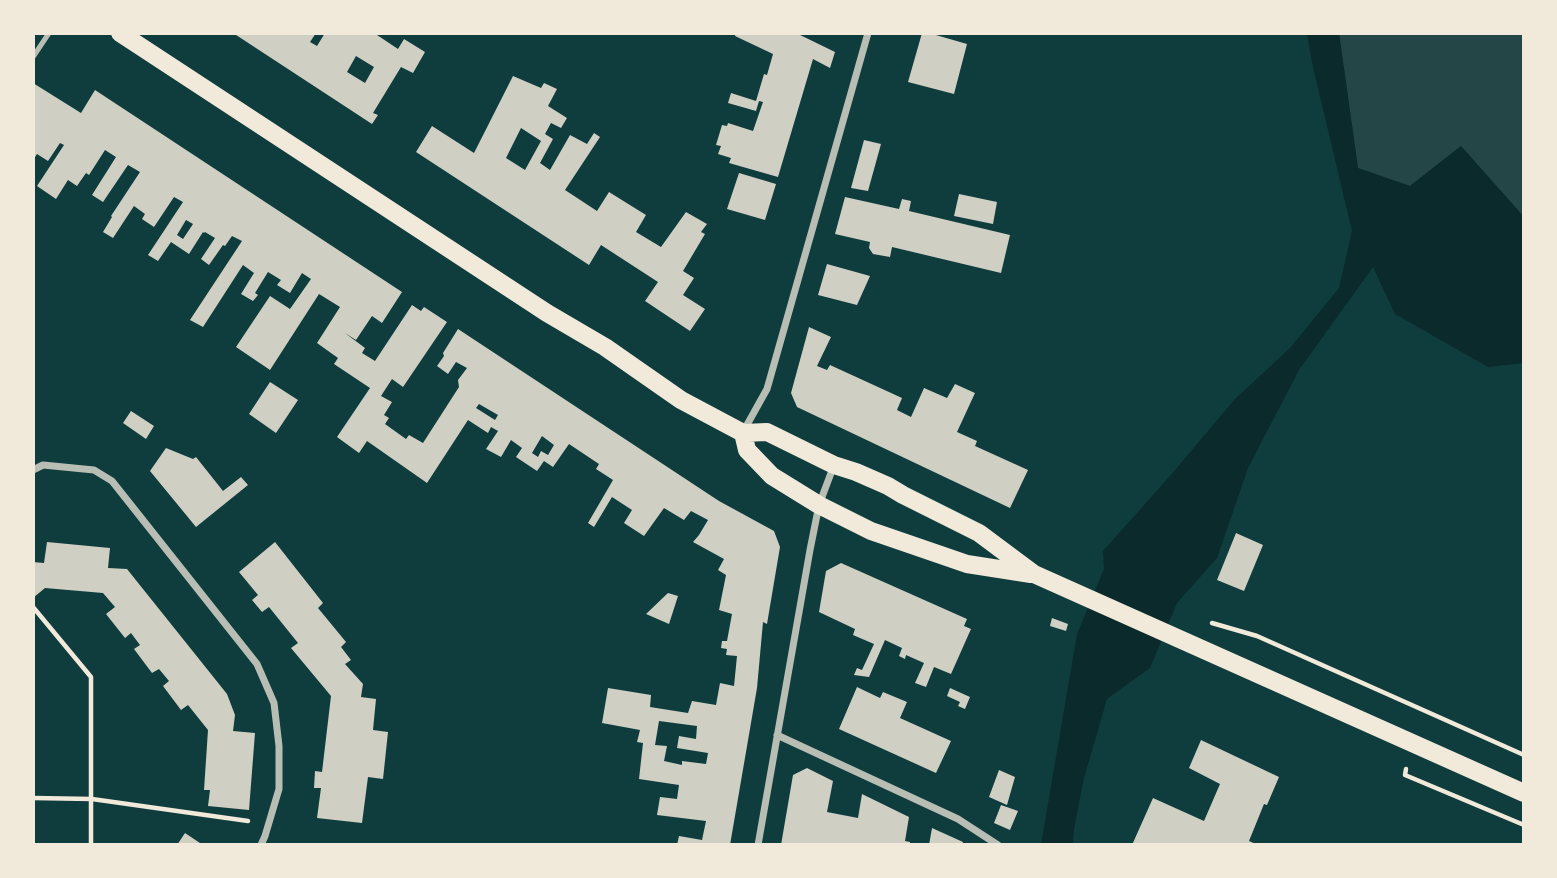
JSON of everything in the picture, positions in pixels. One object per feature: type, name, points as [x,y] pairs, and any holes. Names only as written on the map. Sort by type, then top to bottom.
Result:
[{"type":"main road","points":[[120,33],[547,313],[605,347],[674,396],[743,433],[766,432],[834,465],[888,486],[979,533],[1034,575],[1524,793]]},
{"type":"main road","points":[[743,433],[747,450],[772,476],[819,505],[871,531],[967,564],[1034,575]]},
{"type":"street","points":[[743,433],[767,390],[868,33]]},
{"type":"street","points":[[33,470],[43,465],[94,470],[112,481],[257,664],[274,703],[279,746],[279,789],[261,845]]},
{"type":"street","points":[[758,845],[819,505],[834,465]]},
{"type":"street","points":[[777,735],[958,819],[998,845]]},
{"type":"lane","points":[[33,57],[50,33]]},
{"type":"path","points":[[33,607],[91,677],[91,845]]},
{"type":"path","points":[[1205,620],[1258,636],[1524,755]]},
{"type":"path","points":[[1405,775],[1524,825]]},
{"type":"path","points":[[33,798],[92,799],[269,824]]},
{"type":"shaded area","points":[[1307,33],[1339,33],[1358,168],[1410,186],[1461,146],[1524,217],[1524,363],[1488,367],[1395,314],[1373,267],[1299,370],[1248,468],[1217,558],[1177,603],[1150,668],[1107,699],[1084,778],[1073,845],[1041,845],[1077,634],[1104,569],[1103,551],[1234,400],[1290,348],[1339,288],[1352,231]]},
{"type":"shaded area","points":[[1339,33],[1524,33],[1524,217],[1461,146],[1410,186],[1358,168]]},
{"type":"building","points":[[233,33],[316,33],[310,42],[317,46],[325,33],[374,33],[398,49],[404,39],[425,52],[413,73],[401,67],[373,113],[378,115],[372,124]],"holes":[[[356,56],[374,67],[365,83],[347,72]]]},
{"type":"building","points":[[736,33],[796,33],[835,52],[830,68],[813,59],[778,177],[729,163],[731,158],[718,154],[721,146],[716,145],[722,125],[727,126],[728,123],[753,131],[763,102],[759,101],[756,111],[728,103],[731,93],[756,101],[773,54],[735,36]]},
{"type":"building","points":[[922,33],[967,44],[954,94],[908,82]]},
{"type":"building","points":[[513,76],[541,88],[544,83],[557,89],[548,106],[567,118],[561,128],[551,123],[545,134],[553,139],[540,163],[550,170],[570,135],[587,144],[594,133],[600,137],[565,190],[597,211],[609,192],[646,215],[636,232],[661,247],[686,212],[707,224],[701,232],[705,234],[683,271],[694,278],[683,295],[705,309],[690,331],[645,301],[658,282],[601,245],[589,265],[416,152],[432,126],[474,153]],"holes":[[[521,128],[541,141],[525,170],[506,158]]]},
{"type":"building","points":[[33,83],[81,113],[95,90],[402,292],[382,323],[372,316],[356,340],[345,333],[365,348],[362,353],[375,361],[412,305],[421,311],[424,307],[447,322],[403,387],[392,379],[381,396],[392,402],[384,415],[389,418],[385,424],[406,439],[409,435],[423,443],[459,387],[458,380],[467,368],[456,362],[448,374],[437,366],[458,329],[719,501],[774,531],[780,547],[767,624],[763,622],[757,688],[730,845],[677,845],[679,836],[702,840],[706,821],[657,815],[660,797],[677,799],[679,785],[639,779],[643,743],[637,742],[640,730],[602,723],[608,688],[651,695],[650,707],[688,713],[692,701],[716,705],[720,683],[734,686],[737,656],[726,655],[727,649],[721,648],[722,641],[727,641],[732,614],[719,610],[726,575],[718,570],[724,559],[693,542],[708,520],[691,511],[684,520],[664,508],[644,536],[624,523],[632,510],[612,497],[594,527],[588,523],[613,480],[596,469],[599,464],[569,444],[553,467],[544,461],[537,471],[516,457],[522,448],[511,440],[501,457],[486,449],[498,431],[491,427],[488,433],[468,420],[427,483],[367,441],[359,453],[337,437],[370,388],[334,364],[338,358],[317,343],[340,307],[319,294],[270,370],[236,347],[270,296],[290,309],[311,279],[302,273],[290,293],[277,285],[281,280],[268,272],[253,301],[241,294],[254,273],[243,265],[203,327],[190,320],[242,241],[232,236],[209,265],[201,259],[215,238],[203,232],[189,254],[171,242],[158,261],[148,255],[183,202],[174,197],[154,227],[142,219],[145,214],[134,206],[113,238],[103,232],[140,172],[128,165],[103,202],[92,195],[116,157],[105,150],[89,175],[86,173],[77,186],[68,180],[56,199],[37,186],[64,145],[60,143],[48,161],[37,154],[35,157]],"holes":[[[186,220],[193,224],[183,239],[177,235]],[[479,404],[498,415],[495,420],[476,408]],[[542,436],[554,445],[548,455],[541,451],[538,457],[532,453]],[[659,721],[697,726],[696,739],[679,736],[677,748],[708,753],[706,764],[682,761],[682,765],[664,761],[667,746],[655,745]]]},
{"type":"building","points":[[864,140],[881,144],[868,191],[851,188]]},
{"type":"building","points":[[739,173],[776,184],[765,220],[727,209]]},
{"type":"building","points":[[959,194],[997,202],[993,224],[954,216]]},
{"type":"building","points":[[845,197],[899,209],[902,199],[911,201],[909,211],[1010,235],[1001,273],[892,247],[890,257],[873,254],[869,248],[870,242],[835,234]]},
{"type":"building","points":[[827,264],[870,276],[857,305],[818,295]]},
{"type":"building","points":[[809,327],[831,337],[817,366],[827,370],[830,365],[902,398],[897,410],[911,417],[924,388],[947,398],[955,384],[975,393],[957,432],[977,441],[975,446],[1028,470],[1010,508],[797,407],[791,393]]},
{"type":"building","points":[[270,382],[298,400],[276,433],[249,414]]},
{"type":"building","points":[[131,411],[154,426],[146,439],[123,423]]},
{"type":"building","points":[[166,448],[193,459],[196,457],[223,491],[241,477],[248,485],[196,527],[150,471]]},
{"type":"building","points":[[1236,533],[1263,545],[1244,591],[1217,580]]},
{"type":"building","points":[[47,542],[110,548],[108,568],[127,569],[227,694],[235,715],[233,731],[255,733],[249,810],[208,806],[210,790],[204,790],[208,730],[188,705],[181,710],[163,686],[169,681],[159,669],[152,673],[134,649],[140,645],[131,633],[125,638],[106,614],[115,607],[103,593],[45,588],[33,598],[33,562],[44,563]]},
{"type":"building","points":[[275,542],[323,603],[318,608],[346,642],[341,647],[351,660],[345,664],[363,684],[361,697],[376,699],[373,730],[388,732],[383,779],[368,777],[362,823],[317,818],[321,788],[314,788],[315,771],[322,772],[331,696],[291,648],[298,643],[269,607],[262,612],[252,600],[258,595],[239,572]]},
{"type":"building","points":[[841,563],[967,619],[964,626],[971,629],[951,674],[934,667],[926,687],[915,683],[924,663],[906,655],[905,659],[899,656],[902,648],[885,640],[869,677],[854,675],[857,668],[862,670],[874,644],[853,635],[855,629],[819,612],[826,571]]},
{"type":"building","points":[[668,593],[678,596],[669,624],[646,614]]},
{"type":"building","points":[[1052,618],[1068,624],[1066,631],[1050,626]]},
{"type":"building","points":[[857,687],[880,698],[883,692],[907,702],[900,718],[951,741],[936,773],[839,729]]},
{"type":"building","points":[[950,688],[970,697],[965,709],[958,706],[960,702],[947,696]]},
{"type":"building","points":[[1201,740],[1279,777],[1267,805],[1264,804],[1249,841],[1258,845],[1132,845],[1153,798],[1204,821],[1220,784],[1189,768]]},
{"type":"building","points":[[807,768],[833,781],[827,812],[858,818],[862,794],[909,817],[905,841],[910,842],[910,845],[781,845],[793,775]]},
{"type":"building","points":[[999,770],[1015,777],[1007,805],[989,797]]},
{"type":"building","points":[[1001,805],[1018,811],[1010,830],[994,823]]},
{"type":"building","points":[[932,828],[963,842],[962,845],[929,845]]},
{"type":"building","points":[[185,833],[203,845],[177,845]]}]
